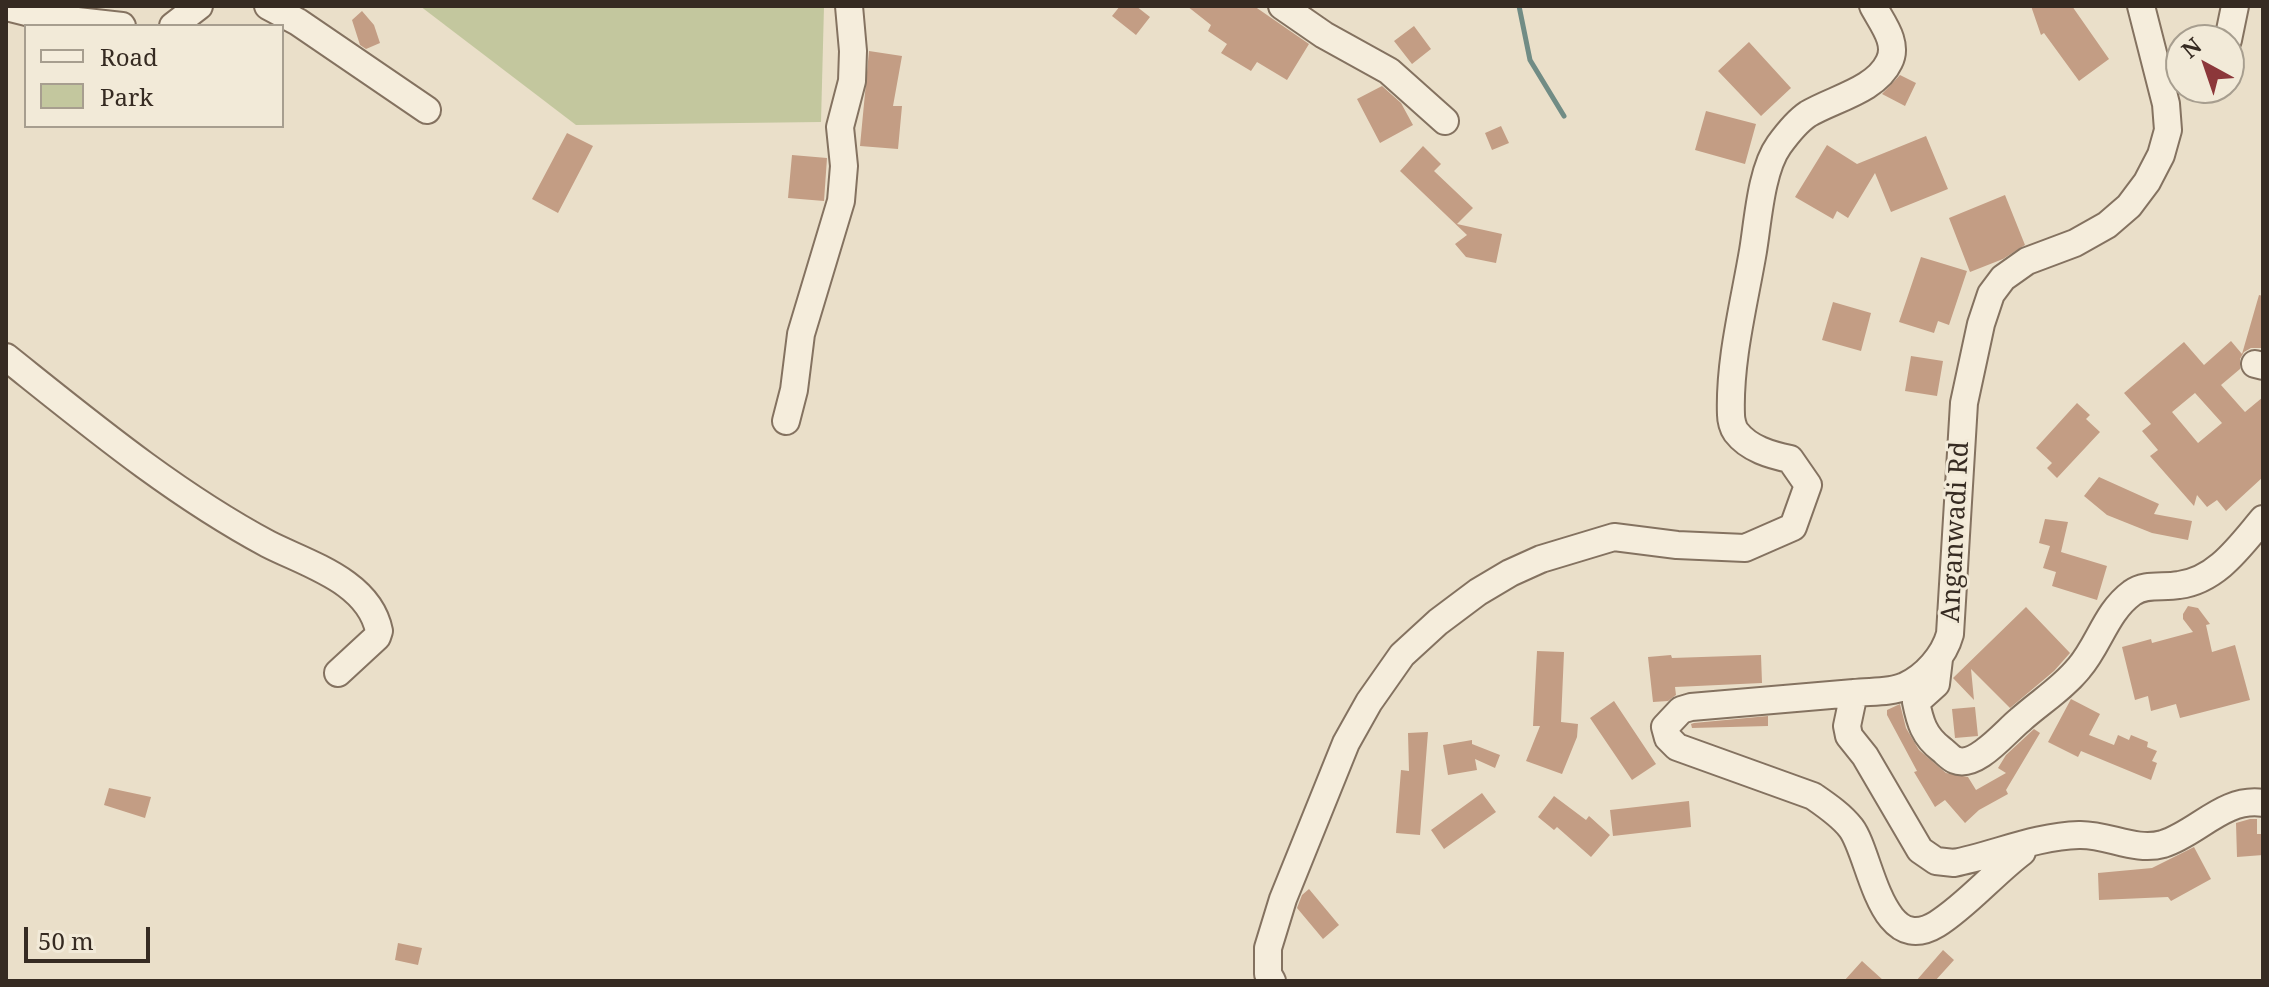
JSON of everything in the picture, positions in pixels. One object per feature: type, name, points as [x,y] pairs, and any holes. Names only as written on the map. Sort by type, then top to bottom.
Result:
[{"type":"street","points":[[176,24],[199,6]]},
{"type":"street","points":[[268,6],[298,22],[427,110]]},
{"type":"street","points":[[786,421],[794,390],[801,334],[841,201],[844,166],[840,127],[852,81],[849,6]]},
{"type":"street","points":[[1282,6],[1324,35],[1389,71],[1445,121]]},
{"type":"street","points":[[1272,981],[1268,974],[1268,948],[1283,899],[1346,743],[1369,702],[1402,655],[1438,622],[1510,573],[1541,559],[1614,537],[1677,545],[1745,548],[1793,527],[1808,485],[1790,459],[1763,453],[1736,433],[1731,420],[1732,382],[1745,296],[1765,179],[1776,149],[1806,116],[1870,83],[1890,62],[1890,37],[1873,6]]},
{"type":"street","name":"Anganwadi Rd","points":[[2033,844],[1935,925],[1912,929],[1900,925],[1889,916],[1852,829],[1831,808],[1813,796],[1677,747],[1668,738],[1665,727],[1681,710],[1691,707],[1904,687],[1939,659],[1950,634],[1964,403],[1981,324],[1991,294],[2003,278],[2027,261],[2075,243],[2107,225],[2129,206],[2147,182],[2161,155],[2168,130],[2166,104],[2141,6]]},
{"type":"street","points":[[6,7],[50,18],[104,24]]},
{"type":"street","points":[[6,357],[159,477],[266,543],[339,579],[356,592],[369,608],[379,631],[377,637],[338,673]]},
{"type":"street","points":[[1939,659],[1936,684],[1916,702],[1920,724],[1930,740],[1950,756],[1957,761],[1969,760],[1980,755],[2058,691],[2081,665],[2110,616],[2133,592],[2150,586],[2178,586],[2200,580],[2235,552],[2263,519]]},
{"type":"street","points":[[1854,693],[1847,726],[1849,736],[1865,756],[1920,850],[1927,856],[1954,863],[2081,835],[2152,846],[2166,843],[2221,811],[2244,802],[2263,803]]},
{"type":"green space","points":[[420,6],[824,6],[821,122],[576,125]]},
{"type":"building","points":[[1120,6],[1136,6],[1150,17],[1136,35],[1112,16]]},
{"type":"building","points":[[1187,6],[1254,6],[1309,44],[1287,80],[1257,62],[1251,71],[1221,53],[1227,44],[1208,31],[1211,25]]},
{"type":"building","points":[[2031,6],[2072,6],[2109,59],[2079,81],[2044,33],[2041,35]]},
{"type":"building","points":[[362,11],[374,25],[380,43],[366,49],[360,45],[352,20]]},
{"type":"building","points":[[1414,26],[1431,49],[1412,64],[1394,41]]},
{"type":"building","points":[[1749,42],[1791,88],[1761,116],[1718,71]]},
{"type":"building","points":[[869,51],[902,56],[893,106],[902,106],[898,149],[860,146]]},
{"type":"building","points":[[1900,75],[1916,83],[1905,106],[1882,94]]},
{"type":"building","points":[[1382,86],[1401,103],[1413,125],[1380,143],[1357,99]]},
{"type":"building","points":[[1706,111],[1756,124],[1745,164],[1695,150]]},
{"type":"building","points":[[1501,126],[1509,143],[1492,150],[1485,133]]},
{"type":"building","points":[[567,133],[593,146],[558,213],[532,199]]},
{"type":"building","points":[[1926,136],[1948,189],[1891,212],[1875,173],[1848,218],[1837,211],[1833,219],[1795,197],[1827,145],[1857,164]]},
{"type":"building","points":[[1423,146],[1441,164],[1434,171],[1473,208],[1457,224],[1502,234],[1496,263],[1466,257],[1455,244],[1467,235],[1400,171]]},
{"type":"building","points":[[792,155],[827,158],[824,201],[788,198]]},
{"type":"building","points":[[2005,195],[2025,245],[2003,259],[1970,272],[1949,218]]},
{"type":"building","points":[[1921,257],[1967,271],[1949,325],[1938,321],[1934,333],[1899,322]]},
{"type":"building","points":[[2259,295],[2263,296],[2263,348],[2251,348],[2244,352],[2240,369],[2221,385],[2245,412],[2263,397],[2263,477],[2226,511],[2217,500],[2207,507],[2197,495],[2194,506],[2150,456],[2158,450],[2142,431],[2151,424],[2124,393],[2184,342],[2204,365],[2231,341],[2242,354]],"holes":[[[2195,393],[2222,423],[2198,443],[2172,412]]]},
{"type":"building","points":[[1833,302],[1871,313],[1861,351],[1822,340]]},
{"type":"building","points":[[1911,356],[1943,361],[1937,396],[1905,391]]},
{"type":"building","points":[[2077,403],[2090,415],[2086,419],[2100,432],[2057,478],[2047,468],[2052,463],[2036,448]]},
{"type":"building","points":[[2099,477],[2159,504],[2154,514],[2192,521],[2188,540],[2152,533],[2107,515],[2084,496]]},
{"type":"building","points":[[2045,519],[2068,522],[2061,552],[2107,566],[2097,600],[2052,586],[2056,572],[2043,568],[2050,546],[2039,543]]},
{"type":"building","points":[[2188,606],[2198,608],[2210,624],[2206,625],[2212,652],[2235,645],[2250,700],[2180,718],[2176,704],[2151,711],[2148,696],[2135,700],[2122,647],[2193,632],[2183,619]]},
{"type":"building","points":[[2026,607],[2070,653],[2054,671],[2010,708],[1971,669],[1974,700],[1953,678]]},
{"type":"building","points":[[1537,651],[1564,652],[1561,722],[1578,724],[1577,737],[1562,774],[1526,761],[1540,726],[1533,726]]},
{"type":"building","points":[[1671,655],[1672,658],[1761,655],[1762,683],[1675,687],[1676,695],[1668,701],[1653,702],[1648,657]]},
{"type":"building","points":[[2071,699],[2100,714],[2089,735],[2114,745],[2118,735],[2129,740],[2131,735],[2148,742],[2147,747],[2157,751],[2152,761],[2157,763],[2151,780],[2081,751],[2078,757],[2048,742]]},
{"type":"building","points":[[1614,701],[1656,764],[1632,780],[1590,718]]},
{"type":"building","points":[[1900,704],[1906,728],[1919,750],[1946,773],[1968,777],[1976,790],[2006,773],[1998,768],[2006,755],[2034,729],[2040,733],[2006,790],[2008,794],[1979,810],[1965,823],[1945,800],[1935,807],[1914,772],[1917,771],[1887,715],[1887,710]]},
{"type":"building","points":[[1975,707],[1978,736],[1955,738],[1952,709]]},
{"type":"building","points":[[1768,716],[1768,726],[1692,728],[1691,724],[1694,723]]},
{"type":"building","points":[[1428,732],[1420,835],[1396,833],[1401,770],[1409,771],[1408,733]]},
{"type":"building","points":[[1472,740],[1472,744],[1500,755],[1495,768],[1475,759],[1477,770],[1448,775],[1443,745]]},
{"type":"building","points":[[109,788],[151,797],[145,818],[104,805]]},
{"type":"building","points":[[1482,793],[1496,812],[1444,849],[1431,830]]},
{"type":"building","points":[[1554,796],[1586,820],[1589,816],[1610,835],[1591,857],[1557,827],[1554,830],[1538,817]]},
{"type":"building","points":[[1689,801],[1691,827],[1613,836],[1610,810]]},
{"type":"building","points":[[2257,819],[2257,834],[2263,834],[2263,855],[2237,857],[2236,823]]},
{"type":"building","points":[[2194,847],[2211,879],[2171,901],[2168,897],[2099,900],[2098,873],[2152,868]]},
{"type":"building","points":[[1309,889],[1339,925],[1323,939],[1297,908],[1302,895]]},
{"type":"building","points":[[398,943],[422,948],[418,965],[395,960]]},
{"type":"building","points":[[1943,950],[1954,960],[1935,981],[1916,981]]},
{"type":"building","points":[[1862,961],[1884,981],[1844,981]]},
{"type":"waterway","points":[[1519,6],[1530,60],[1564,116]]}]
